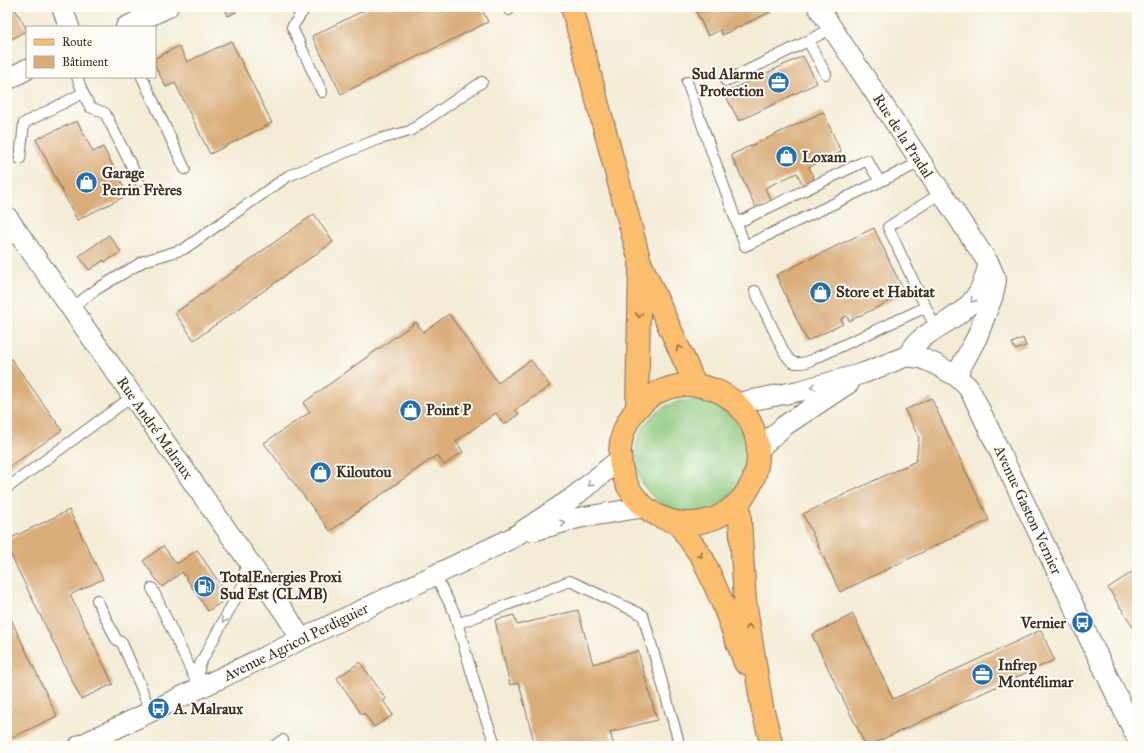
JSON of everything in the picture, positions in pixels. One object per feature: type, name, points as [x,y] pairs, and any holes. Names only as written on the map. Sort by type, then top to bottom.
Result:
[{"type":"main road","points":[[572,7],[640,262],[695,384]]},
{"type":"main road","points":[[638,407],[640,262]]},
{"type":"main road","points":[[695,384],[710,387],[725,393],[738,403],[749,416],[756,432],[759,449],[758,468],[751,487],[739,503],[721,516],[700,523],[678,523],[660,517],[644,507],[632,494],[623,477],[620,458],[621,440],[627,422],[638,407],[654,393],[674,385],[695,384]]},
{"type":"main road","points":[[739,503],[745,601],[762,707],[772,746]]},
{"type":"main road","points":[[678,523],[703,558],[723,604],[762,707]]},
{"type":"street","points":[[62,7],[70,26]]},
{"type":"street","points":[[128,26],[168,7]]},
{"type":"street","name":"Rue de la Pradal","points":[[818,7],[989,264],[996,280],[993,295],[977,337],[956,376]]},
{"type":"street","points":[[7,80],[26,70]]},
{"type":"street","name":"Rue André Malraux","points":[[9,224],[133,396],[287,616],[301,639]]},
{"type":"street","points":[[738,403],[799,391],[864,372],[907,356],[920,340],[954,318],[968,305],[978,293],[989,264]]},
{"type":"street","name":"Avenue Gaston Vernier","points":[[907,356],[921,358],[935,364],[956,376],[968,387],[1137,738]]},
{"type":"street","points":[[759,449],[784,426],[864,372]]},
{"type":"street","name":"Avenue Agricol Perdiguier","points":[[79,746],[512,538],[571,499],[620,458]]},
{"type":"street","name":"Avenue Agricol Perdiguier","points":[[512,538],[578,518],[644,507]]},
{"type":"lane","points":[[306,7],[292,27],[322,92]]},
{"type":"lane","points":[[726,81],[832,28]]},
{"type":"lane","points":[[808,41],[826,74]]},
{"type":"lane","points":[[77,78],[90,107],[105,113],[139,181]]},
{"type":"lane","points":[[142,78],[185,169]]},
{"type":"lane","points":[[71,308],[97,289],[144,261],[184,249],[288,176],[376,140],[410,131],[482,82]]},
{"type":"lane","points":[[687,82],[745,246],[921,162]]},
{"type":"lane","points":[[20,159],[24,123],[83,93]]},
{"type":"lane","points":[[737,223],[867,160],[880,182]]},
{"type":"lane","points":[[936,329],[888,227],[941,193]]},
{"type":"lane","points":[[755,291],[784,352],[790,361],[798,364],[807,362],[926,307]]},
{"type":"lane","points":[[7,488],[133,396]]},
{"type":"lane","points":[[200,689],[199,666],[244,583],[246,558]]},
{"type":"lane","points":[[435,575],[454,612],[483,711],[496,746]]},
{"type":"lane","points":[[457,624],[570,581],[643,615],[678,739],[673,746]]},
{"type":"lane","points":[[152,588],[200,689]]},
{"type":"lane","points":[[97,600],[116,639],[122,643],[150,712]]},
{"type":"lane","points":[[274,746],[283,740]]},
{"type":"green space","points":[[691,400],[712,404],[731,416],[743,435],[747,456],[743,477],[731,496],[712,508],[691,512],[670,508],[651,496],[639,477],[635,456],[639,435],[651,416],[670,404]]},
{"type":"building","points":[[7,7],[14,7],[26,31],[7,42]]},
{"type":"building","points":[[228,7],[234,7],[236,12],[228,16],[225,9]]},
{"type":"building","points":[[371,7],[481,7],[488,22],[341,94],[312,36]]},
{"type":"building","points":[[694,7],[770,7],[772,11],[722,35],[720,30],[708,36]]},
{"type":"building","points":[[231,41],[272,123],[210,154],[175,83],[166,87],[156,68],[156,58],[179,46],[187,62]]},
{"type":"building","points":[[803,56],[817,83],[739,121],[724,93]]},
{"type":"building","points":[[823,112],[841,152],[809,167],[814,179],[803,185],[797,173],[765,188],[772,203],[757,210],[731,155]]},
{"type":"building","points":[[77,121],[93,152],[103,147],[128,195],[77,220],[36,139]]},
{"type":"building","points":[[314,214],[333,242],[194,340],[175,313]]},
{"type":"building","points":[[874,228],[905,294],[849,321],[847,316],[841,319],[843,324],[807,341],[776,275]]},
{"type":"building","points":[[109,235],[121,252],[105,262],[104,260],[89,270],[79,256]]},
{"type":"building","points":[[449,314],[498,383],[531,360],[550,386],[515,410],[519,414],[504,425],[496,413],[456,441],[463,452],[444,465],[437,455],[330,531],[264,443],[310,412],[303,403],[416,322],[423,332]]},
{"type":"building","points":[[1023,338],[1026,346],[1015,350],[1012,343]]},
{"type":"building","points":[[7,353],[62,430],[7,469]]},
{"type":"building","points":[[931,398],[989,520],[840,592],[803,514],[916,461],[919,438],[905,410]]},
{"type":"building","points":[[69,510],[103,579],[70,595],[113,684],[81,699],[7,547],[7,540]]},
{"type":"building","points":[[163,546],[177,564],[197,550],[229,597],[208,611],[182,572],[162,587],[143,561]]},
{"type":"building","points":[[1137,569],[1137,633],[1108,588]]},
{"type":"building","points":[[578,610],[593,664],[638,651],[657,720],[610,732],[614,746],[535,746],[519,683],[510,685],[495,620],[514,615],[517,625]]},
{"type":"building","points":[[7,611],[57,716],[7,740]]},
{"type":"building","points":[[853,614],[893,699],[1041,630],[1054,660],[866,746],[812,635]]},
{"type":"building","points":[[360,662],[386,699],[383,701],[393,715],[374,727],[364,713],[362,715],[337,678]]},
{"type":"building","points":[[340,742],[343,746],[332,746]]},
{"type":"place","name":"Sud Alarme Protection","points":[[779,83]]},
{"type":"place","name":"Loxam","points":[[786,157]]},
{"type":"place","name":"Garage Perrin Frères","points":[[86,182]]},
{"type":"place","name":"Store et Habitat","points":[[820,292]]},
{"type":"place","name":"Point P","points":[[410,410]]},
{"type":"place","name":"Kiloutou","points":[[320,472]]},
{"type":"place","name":"TotalEnergies Proxi Sud Est (CLMB)","points":[[205,586]]},
{"type":"place","name":"Vernier","points":[[1082,623]]},
{"type":"place","name":"Infrep Montélimar","points":[[982,674]]},
{"type":"place","name":"A. Malraux","points":[[158,709]]}]
